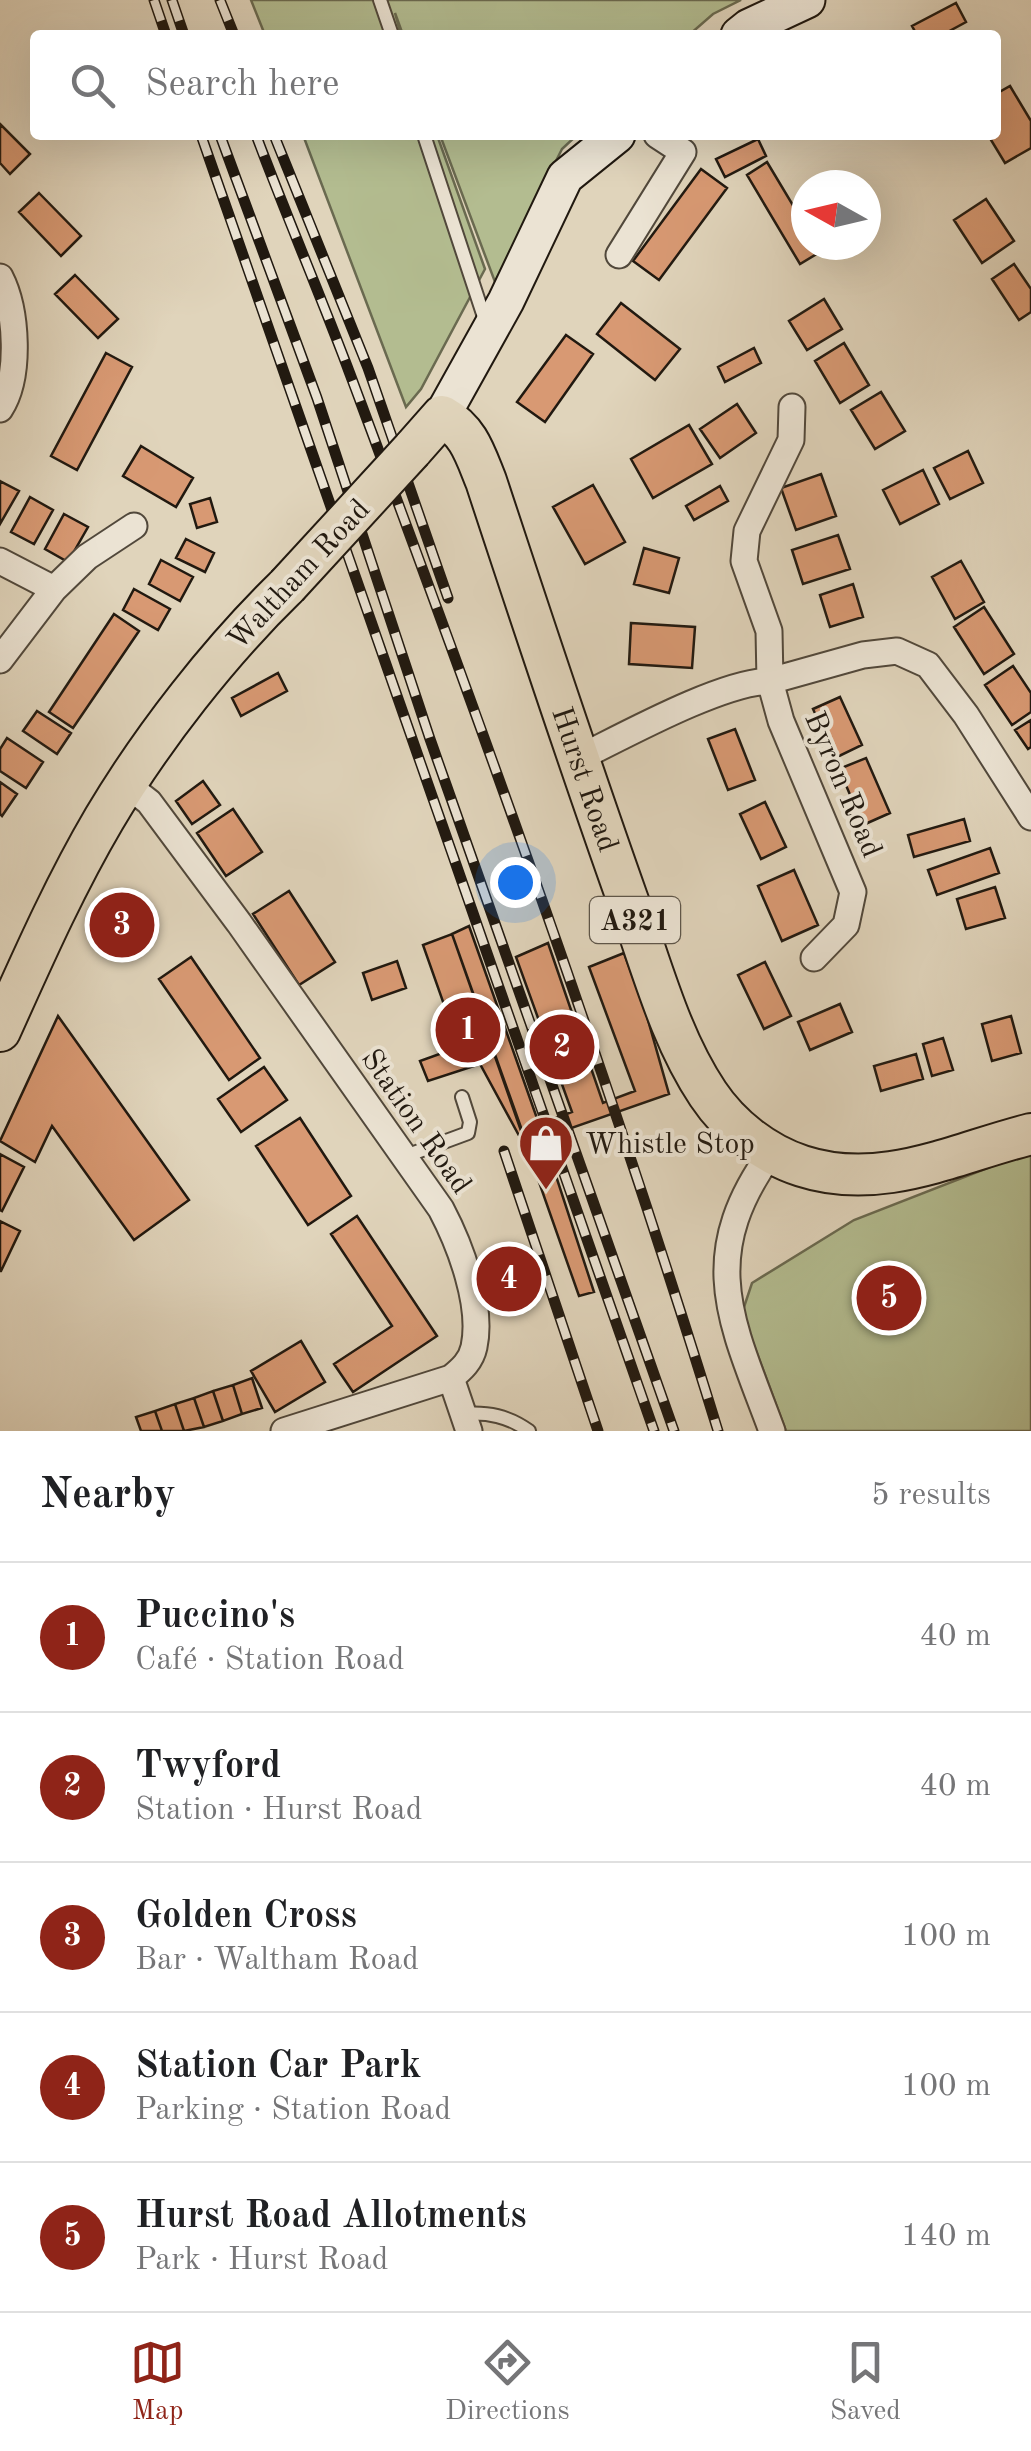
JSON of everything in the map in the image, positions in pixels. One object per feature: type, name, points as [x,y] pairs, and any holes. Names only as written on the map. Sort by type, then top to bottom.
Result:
[{"type":"main road","points":[[746,30],[807,0]]},
{"type":"main road","name":"Waltham Road","points":[[0,1031],[47,927],[126,784],[224,653],[442,416],[489,333],[566,178],[611,140]]},
{"type":"main road","name":"Hurst Road","points":[[442,416],[460,426],[470,441],[577,759],[679,1041],[708,1095],[725,1116],[772,1153],[803,1166],[866,1175],[916,1169],[1031,1134]]},
{"type":"street","points":[[618,255],[684,152],[665,140]]},
{"type":"street","points":[[0,277],[6,288],[16,361],[0,409]]},
{"type":"street","points":[[770,682],[769,632],[744,561],[747,531],[791,440],[792,407]]},
{"type":"street","points":[[0,660],[54,589],[88,556],[134,526]]},
{"type":"street","points":[[0,561],[54,589]]},
{"type":"street","name":"Byron Road","points":[[577,759],[671,714],[751,682],[770,682],[863,655],[897,651],[928,665],[966,715],[1031,817]]},
{"type":"street","name":"Byron Road","points":[[770,682],[781,721],[853,892],[846,925],[814,958]]},
{"type":"street","name":"Station Road","points":[[126,784],[149,802],[175,836],[441,1209],[457,1240],[474,1318],[474,1347],[466,1366],[451,1378]]},
{"type":"street","points":[[772,1153],[748,1185],[736,1218],[728,1252],[726,1287],[732,1322],[772,1431]]},
{"type":"street","points":[[284,1431],[451,1378],[466,1423]]},
{"type":"lane","points":[[380,0],[390,30]]},
{"type":"lane","points":[[426,140],[489,333]]},
{"type":"lane","points":[[403,1157],[468,1132],[470,1122],[462,1097]]},
{"type":"lane","points":[[466,1423],[496,1415],[517,1422],[528,1431]]},
{"type":"green space","points":[[251,0],[741,0],[713,14],[695,30],[401,30],[395,13],[400,30],[263,30]]},
{"type":"green space","points":[[305,140],[439,140],[485,269],[421,389],[406,407]]},
{"type":"green space","points":[[442,140],[572,140],[562,149],[495,282]]},
{"type":"green space","points":[[1031,1151],[1031,1431],[786,1431],[742,1313],[752,1283],[854,1220]]},
{"type":"building","points":[[956,3],[966,22],[951,30],[914,30],[912,26]]},
{"type":"building","points":[[1010,86],[1031,121],[1031,148],[1005,163],[991,140],[1001,140],[1001,91]]},
{"type":"building","points":[[0,124],[30,154],[10,174],[0,163]]},
{"type":"building","points":[[756,140],[766,156],[725,177],[716,159]]},
{"type":"building","points":[[767,162],[791,202],[791,249],[747,175]]},
{"type":"building","points":[[701,169],[727,188],[659,280],[633,261]]},
{"type":"building","points":[[39,193],[81,236],[61,256],[19,212]]},
{"type":"building","points":[[986,199],[1014,241],[982,263],[954,220]]},
{"type":"building","points":[[1014,264],[1031,289],[1031,312],[1019,320],[992,279]]},
{"type":"building","points":[[75,275],[118,319],[98,338],[55,294]]},
{"type":"building","points":[[824,299],[842,329],[807,350],[789,321]]},
{"type":"building","points":[[621,303],[680,349],[655,380],[597,334]]},
{"type":"building","points":[[566,335],[593,354],[545,422],[517,402]]},
{"type":"building","points":[[844,343],[869,385],[840,403],[815,361]]},
{"type":"building","points":[[754,348],[761,363],[725,382],[718,367]]},
{"type":"building","points":[[106,353],[132,367],[77,470],[51,456]]},
{"type":"building","points":[[881,392],[905,431],[875,449],[851,410]]},
{"type":"building","points":[[737,404],[756,433],[720,458],[700,429]]},
{"type":"building","points":[[689,425],[712,464],[653,498],[631,459]]},
{"type":"building","points":[[141,446],[193,478],[176,507],[123,476]]},
{"type":"building","points":[[968,451],[983,483],[950,499],[934,468]]},
{"type":"building","points":[[923,470],[939,504],[900,524],[883,490]]},
{"type":"building","points":[[821,474],[836,516],[796,530],[781,488]]},
{"type":"building","points":[[0,481],[19,491],[0,524]]},
{"type":"building","points":[[593,485],[625,542],[585,564],[553,507]]},
{"type":"building","points":[[720,486],[728,501],[694,520],[686,506]]},
{"type":"building","points":[[30,497],[53,510],[34,544],[11,532]]},
{"type":"building","points":[[210,498],[217,522],[197,528],[190,504]]},
{"type":"building","points":[[64,514],[88,527],[68,562],[45,549]]},
{"type":"building","points":[[838,535],[850,569],[803,584],[792,550]]},
{"type":"building","points":[[186,539],[214,553],[205,572],[176,558]]},
{"type":"building","points":[[644,548],[679,558],[669,593],[634,584]]},
{"type":"building","points":[[161,560],[193,577],[180,601],[149,584]]},
{"type":"building","points":[[961,561],[984,602],[955,619],[932,577]]},
{"type":"building","points":[[853,584],[863,617],[830,627],[820,595]]},
{"type":"building","points":[[134,589],[170,609],[158,630],[123,610]]},
{"type":"building","points":[[984,607],[1014,654],[984,674],[954,627]]},
{"type":"building","points":[[114,614],[139,631],[73,728],[49,712]]},
{"type":"building","points":[[631,623],[695,627],[692,668],[629,664]]},
{"type":"building","points":[[1013,666],[1031,693],[1031,712],[1012,725],[985,685]]},
{"type":"building","points":[[278,673],[287,691],[241,716],[232,698]]},
{"type":"building","points":[[840,697],[862,745],[835,758],[813,709]]},
{"type":"building","points":[[37,711],[71,733],[57,754],[23,731]]},
{"type":"building","points":[[1031,720],[1031,747],[1028,749],[1015,730]]},
{"type":"building","points":[[735,729],[755,780],[728,790],[708,739]]},
{"type":"building","points":[[7,738],[43,762],[26,788],[0,771],[0,749]]},
{"type":"building","points":[[866,758],[890,813],[863,825],[839,769]]},
{"type":"building","points":[[203,781],[220,805],[192,824],[176,801]]},
{"type":"building","points":[[0,782],[17,794],[2,816],[0,814]]},
{"type":"building","points":[[765,802],[786,847],[761,859],[740,814]]},
{"type":"building","points":[[233,809],[262,852],[226,876],[197,833]]},
{"type":"building","points":[[964,819],[970,841],[914,857],[908,835]]},
{"type":"building","points":[[990,848],[999,873],[937,895],[928,870]]},
{"type":"building","points":[[794,870],[818,925],[782,941],[758,886]]},
{"type":"building","points":[[995,887],[1005,918],[966,929],[957,899]]},
{"type":"building","points":[[120,891],[154,916],[123,959],[89,934]]},
{"type":"building","points":[[289,891],[335,962],[299,985],[253,914]]},
{"type":"building","points":[[469,926],[594,1292],[579,1296],[452,934]]},
{"type":"building","points":[[452,934],[535,1165],[480,1064],[428,1081],[420,1061],[459,1047],[423,945]]},
{"type":"building","points":[[548,943],[603,1103],[635,1091],[589,967],[624,953],[669,1094],[543,1138],[539,1124],[572,1112],[516,957]]},
{"type":"building","points":[[191,957],[260,1058],[229,1080],[159,979]]},
{"type":"building","points":[[397,961],[406,988],[372,1000],[363,973]]},
{"type":"building","points":[[765,962],[791,1016],[764,1029],[738,975]]},
{"type":"building","points":[[840,1004],[852,1032],[810,1050],[798,1022]]},
{"type":"building","points":[[58,1016],[189,1200],[134,1240],[52,1126],[35,1162],[0,1141]]},
{"type":"building","points":[[1011,1016],[1021,1053],[992,1061],[982,1024]]},
{"type":"building","points":[[943,1038],[953,1070],[932,1076],[923,1044]]},
{"type":"building","points":[[916,1054],[923,1079],[881,1091],[874,1066]]},
{"type":"building","points":[[264,1067],[287,1100],[241,1132],[218,1099]]},
{"type":"building","points":[[300,1118],[351,1196],[308,1225],[256,1146]]},
{"type":"building","points":[[0,1154],[24,1167],[2,1211],[0,1210]]},
{"type":"building","points":[[357,1216],[437,1336],[353,1392],[334,1364],[392,1326],[331,1234]]},
{"type":"building","points":[[0,1221],[20,1231],[1,1271],[0,1271]]},
{"type":"building","points":[[301,1341],[325,1382],[275,1412],[251,1371]]},
{"type":"building","points":[[252,1378],[262,1408],[242,1414],[233,1385]]},
{"type":"building","points":[[233,1385],[242,1414],[223,1421],[213,1391]]},
{"type":"building","points":[[213,1391],[223,1421],[204,1427],[194,1398]]},
{"type":"building","points":[[194,1398],[204,1427],[184,1431],[175,1404]]},
{"type":"building","points":[[175,1404],[184,1431],[162,1431],[155,1411]]},
{"type":"building","points":[[155,1411],[162,1431],[141,1431],[136,1417]]},
{"type":"railway","points":[[154,0],[164,30]]},
{"type":"railway","points":[[172,0],[182,30]]},
{"type":"railway","points":[[220,0],[232,30]]},
{"type":"railway","points":[[203,140],[654,1431]]},
{"type":"railway","points":[[222,140],[317,398],[430,739],[674,1431]]},
{"type":"railway","points":[[258,140],[350,374],[495,768],[633,1164],[718,1431]]},
{"type":"railway","points":[[276,140],[368,368],[448,598]]},
{"type":"railway","points":[[504,1151],[598,1431]]},
{"type":"place","name":"Golden Cross","points":[[122,925]]},
{"type":"place","name":"Puccino's","points":[[468,1030]]},
{"type":"place","name":"Twyford","points":[[562,1047]]},
{"type":"place","name":"Whistle Stop","points":[[546,1192]]},
{"type":"place","name":"Station Car Park","points":[[509,1279]]},
{"type":"place","name":"Hurst Road Allotments","points":[[889,1298]]}]
